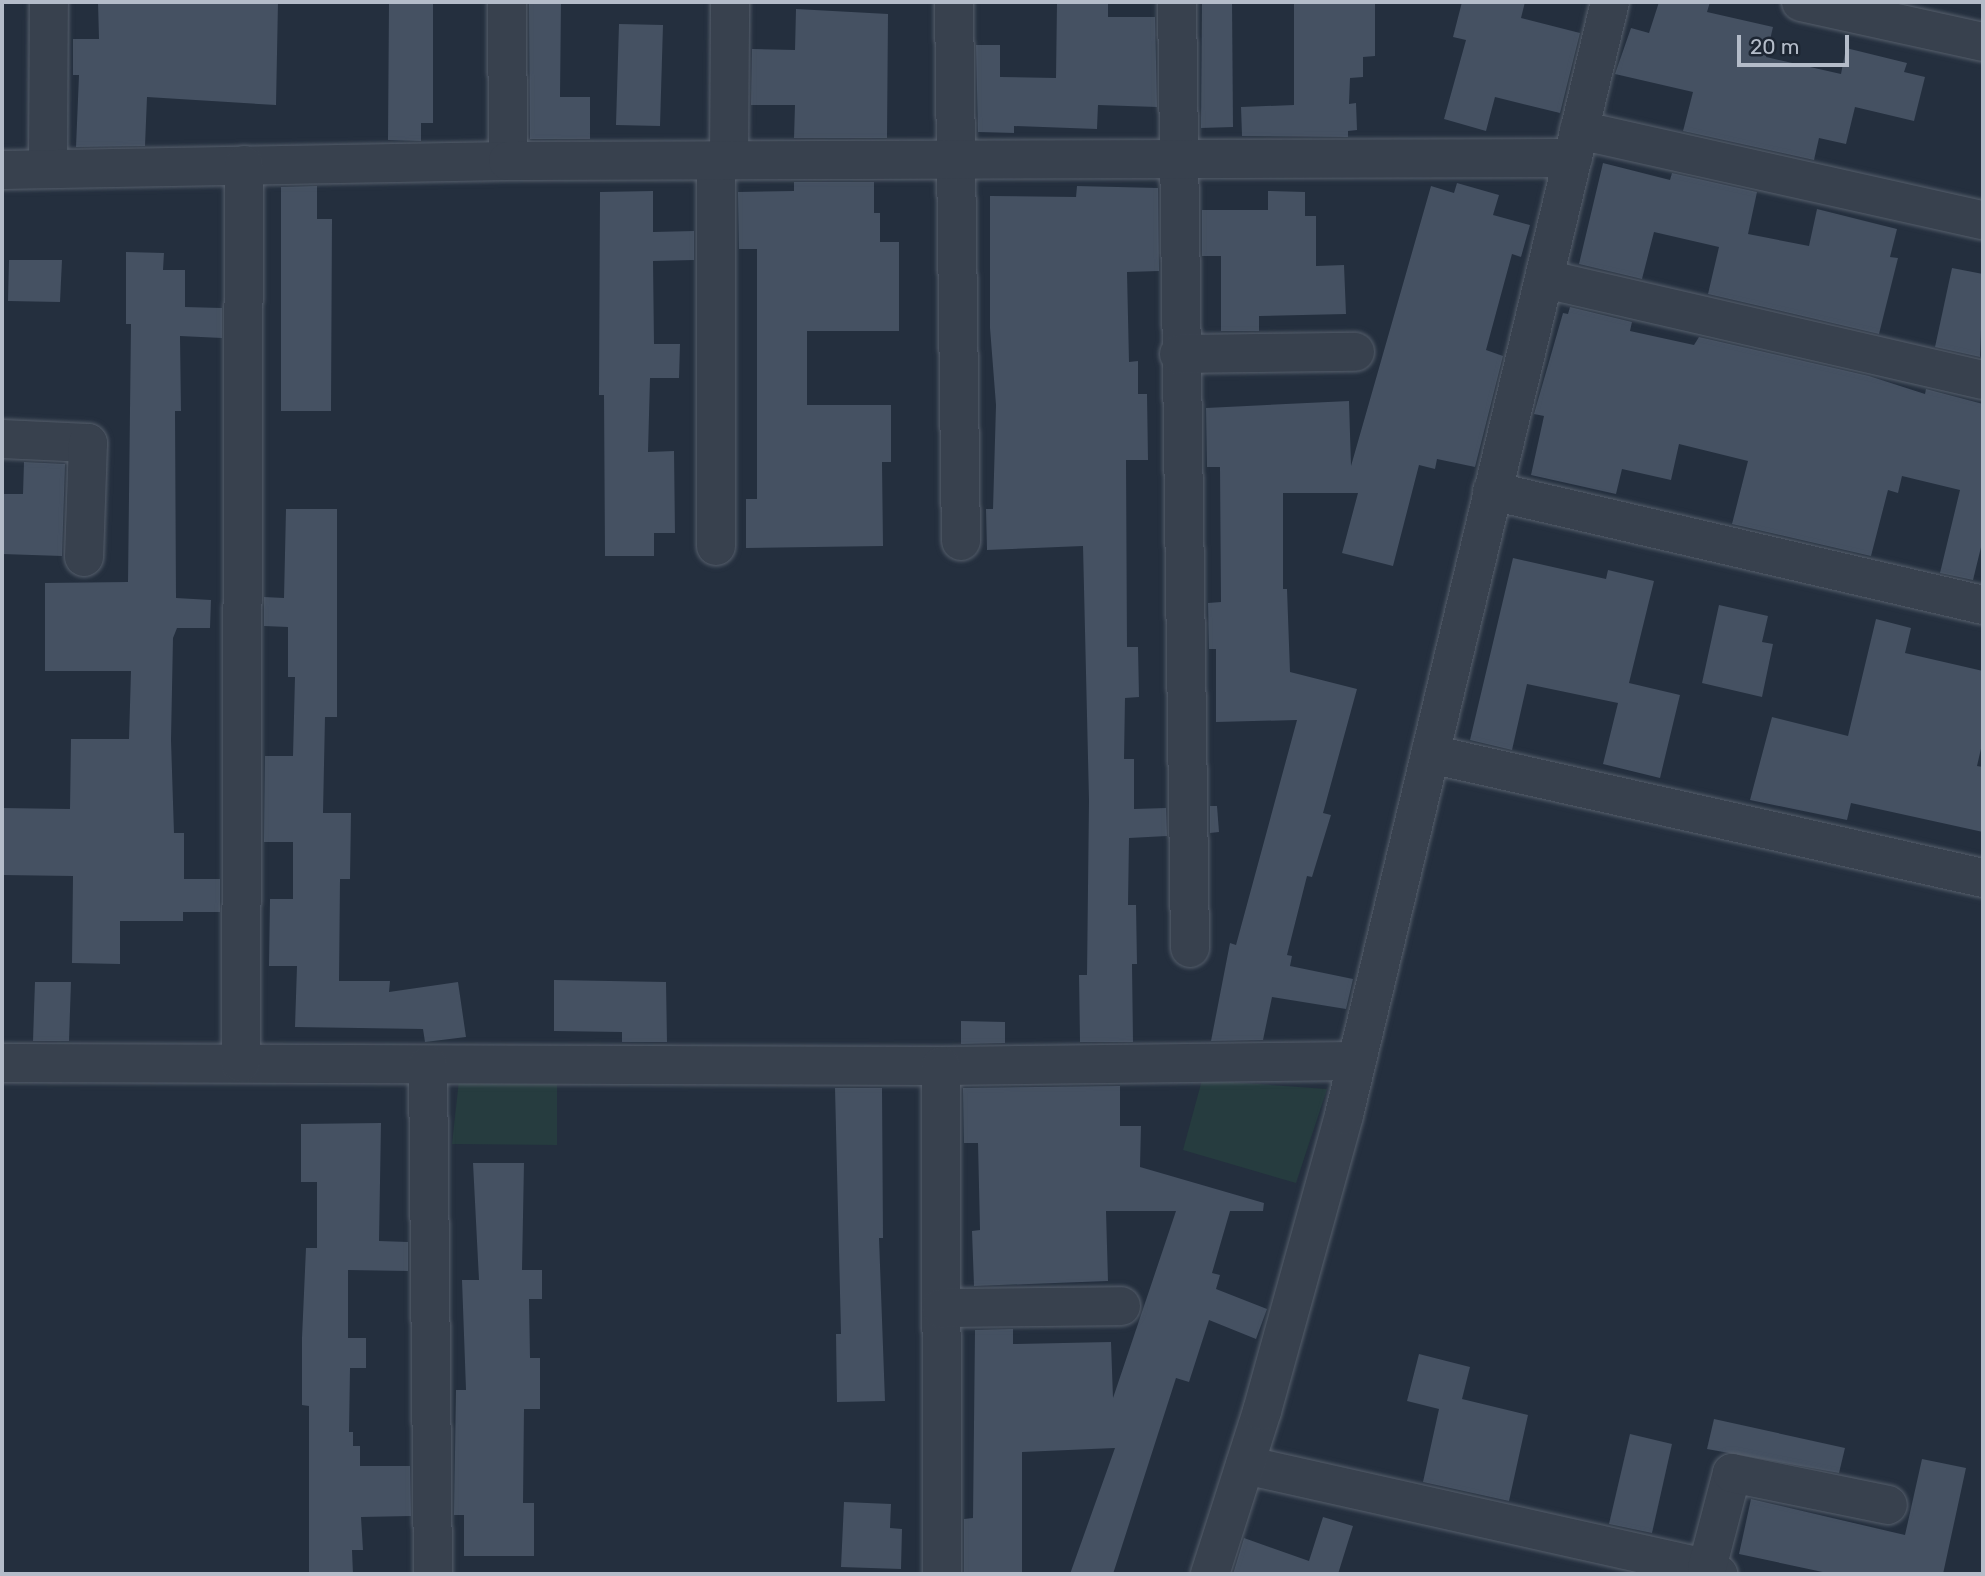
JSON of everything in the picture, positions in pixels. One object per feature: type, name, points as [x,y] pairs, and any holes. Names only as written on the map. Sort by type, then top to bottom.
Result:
[{"type":"street","points":[[48,169],[49,2]]},
{"type":"street","points":[[507,2],[508,161]]},
{"type":"street","points":[[716,546],[722,161],[730,2]]},
{"type":"street","points":[[954,2],[953,162],[961,541]]},
{"type":"street","points":[[1177,2],[1176,161],[1190,948]]},
{"type":"street","points":[[1210,1574],[1245,1465],[1356,1061],[1611,2]]},
{"type":"street","points":[[1801,2],[1983,41]]},
{"type":"street","points":[[2,170],[508,161],[1176,161],[1576,144],[1983,220]]},
{"type":"street","points":[[241,1063],[244,165]]},
{"type":"street","points":[[1545,279],[1983,380]]},
{"type":"street","points":[[1179,354],[1355,352]]},
{"type":"street","points":[[2,439],[88,443],[84,557]]},
{"type":"street","points":[[1492,491],[1983,605]]},
{"type":"street","points":[[1430,754],[1983,878]]},
{"type":"street","points":[[2,1063],[941,1066],[1356,1061]]},
{"type":"street","points":[[428,1065],[433,1574]]},
{"type":"street","points":[[941,1066],[942,1574]]},
{"type":"street","points":[[941,1308],[1121,1307]]},
{"type":"street","points":[[1245,1465],[1713,1571],[1732,1473],[1888,1505]]},
{"type":"green space","points":[[459,1080],[557,1080],[557,1145],[452,1144]]},
{"type":"green space","points":[[1202,1080],[1327,1089],[1296,1183],[1183,1150]]},
{"type":"building","points":[[98,2],[278,2],[276,105],[147,97],[145,146],[76,147],[79,75],[73,75],[73,39],[99,39]]},
{"type":"building","points":[[389,2],[433,2],[433,123],[421,123],[421,141],[388,140]]},
{"type":"building","points":[[529,2],[561,2],[560,97],[590,97],[590,139],[530,139]]},
{"type":"building","points":[[1057,2],[1108,2],[1108,17],[1155,17],[1157,107],[1098,105],[1097,129],[1014,126],[1014,133],[978,132],[976,45],[1000,45],[1000,77],[1056,78]]},
{"type":"building","points":[[1202,2],[1232,2],[1233,127],[1201,128]]},
{"type":"building","points":[[1294,2],[1375,2],[1375,56],[1363,57],[1363,77],[1350,78],[1349,104],[1356,103],[1357,130],[1348,131],[1348,137],[1242,136],[1241,107],[1294,105]]},
{"type":"building","points":[[1462,2],[1525,2],[1521,18],[1580,33],[1560,113],[1495,97],[1486,131],[1444,119],[1466,40],[1453,37]]},
{"type":"building","points":[[1659,2],[1710,2],[1707,12],[1773,27],[1766,57],[1841,74],[1846,48],[1907,63],[1904,72],[1925,77],[1914,121],[1855,107],[1846,144],[1819,138],[1814,160],[1683,131],[1693,92],[1615,74],[1631,28],[1649,33]]},
{"type":"building","points":[[796,9],[888,14],[887,138],[794,138],[795,105],[751,105],[752,49],[795,50]]},
{"type":"building","points":[[619,24],[663,25],[660,126],[616,125]]},
{"type":"building","points":[[1603,163],[1670,180],[1672,173],[1757,192],[1748,234],[1809,246],[1817,209],[1897,229],[1890,257],[1898,258],[1879,334],[1708,294],[1719,247],[1654,232],[1642,279],[1579,264]]},
{"type":"building","points":[[794,182],[874,182],[874,213],[880,213],[880,242],[899,242],[899,331],[807,331],[807,405],[891,405],[891,462],[882,462],[883,546],[746,548],[746,499],[757,499],[757,249],[739,249],[738,192],[794,191]]},
{"type":"building","points":[[1457,183],[1499,195],[1493,215],[1530,225],[1521,257],[1512,254],[1486,350],[1503,356],[1475,467],[1437,459],[1435,469],[1419,465],[1393,566],[1342,553],[1358,493],[1283,493],[1283,589],[1287,589],[1290,672],[1357,689],[1323,813],[1331,815],[1312,877],[1307,876],[1287,955],[1292,956],[1290,966],[1353,979],[1346,1009],[1272,997],[1263,1040],[1211,1041],[1230,943],[1236,945],[1297,720],[1216,722],[1216,649],[1209,649],[1208,603],[1221,602],[1220,467],[1207,467],[1206,408],[1349,401],[1351,466],[1431,186],[1454,193]]},
{"type":"building","points":[[317,186],[317,219],[332,219],[331,411],[281,411],[281,187]]},
{"type":"building","points":[[1077,186],[1158,188],[1159,271],[1127,272],[1129,362],[1138,361],[1138,394],[1147,394],[1148,460],[1126,460],[1127,647],[1138,647],[1139,697],[1125,698],[1124,759],[1134,759],[1134,809],[1166,808],[1167,836],[1129,838],[1128,905],[1136,905],[1137,964],[1132,964],[1133,1042],[1080,1042],[1079,975],[1087,975],[1089,800],[1083,546],[987,550],[986,509],[993,509],[996,405],[990,328],[990,196],[1076,197]]},
{"type":"building","points":[[653,191],[653,232],[694,231],[694,260],[653,261],[654,344],[680,344],[679,378],[650,378],[648,452],[674,451],[675,533],[654,533],[654,556],[605,556],[604,395],[599,395],[600,192]]},
{"type":"building","points":[[1268,191],[1305,192],[1305,216],[1316,216],[1316,266],[1344,265],[1346,314],[1259,316],[1259,331],[1221,331],[1221,256],[1202,256],[1202,210],[1268,210]]},
{"type":"building","points":[[126,252],[164,253],[163,270],[185,270],[185,307],[222,308],[222,338],[180,336],[181,411],[175,411],[176,598],[211,600],[210,628],[177,628],[173,638],[171,740],[174,833],[184,833],[184,879],[220,879],[220,912],[183,912],[183,921],[120,921],[120,964],[72,963],[73,876],[2,875],[2,808],[70,809],[71,739],[129,739],[131,671],[45,671],[45,583],[128,582],[131,324],[126,324]]},
{"type":"building","points":[[9,260],[62,260],[60,302],[8,301]]},
{"type":"building","points":[[1952,268],[1983,274],[1980,357],[1935,347]]},
{"type":"building","points":[[1570,307],[1632,322],[1630,331],[1694,345],[1699,337],[1869,376],[1925,394],[1926,389],[1983,404],[1983,539],[1973,580],[1940,573],[1960,490],[1902,476],[1898,493],[1888,490],[1871,556],[1732,524],[1748,461],[1679,444],[1671,480],[1622,469],[1616,494],[1531,475],[1544,416],[1534,414],[1563,313],[1568,314]]},
{"type":"building","points":[[24,462],[65,464],[62,556],[2,554],[2,494],[23,494]]},
{"type":"building","points":[[286,509],[337,509],[337,717],[325,717],[323,813],[351,813],[350,879],[340,879],[339,981],[390,981],[389,992],[458,982],[466,1037],[425,1042],[423,1029],[295,1027],[297,966],[269,966],[270,899],[293,899],[293,842],[264,842],[265,756],[293,756],[295,677],[288,677],[288,627],[264,626],[264,597],[284,598]]},
{"type":"building","points":[[1513,558],[1606,579],[1608,570],[1654,581],[1629,683],[1680,695],[1660,778],[1603,764],[1618,703],[1527,684],[1512,750],[1470,740]]},
{"type":"building","points":[[1719,605],[1768,616],[1762,642],[1773,644],[1762,697],[1702,683]]},
{"type":"building","points":[[1876,619],[1911,628],[1905,653],[1983,671],[1983,740],[1977,766],[1983,767],[1983,832],[1851,803],[1847,820],[1750,800],[1772,717],[1848,736]]},
{"type":"building","points":[[1210,806],[1217,806],[1219,832],[1210,833]]},
{"type":"building","points":[[554,980],[666,982],[667,1042],[622,1042],[622,1032],[554,1031]]},
{"type":"building","points":[[35,982],[71,982],[69,1041],[33,1041]]},
{"type":"building","points":[[961,1021],[1005,1022],[1005,1043],[961,1044]]},
{"type":"building","points":[[1120,1086],[1120,1126],[1141,1126],[1140,1167],[1264,1203],[1263,1211],[1230,1211],[1212,1273],[1220,1275],[1216,1289],[1267,1309],[1256,1339],[1209,1320],[1189,1382],[1176,1378],[1113,1574],[1070,1574],[1115,1448],[1022,1452],[1022,1572],[964,1574],[964,1519],[973,1518],[975,1330],[1013,1329],[1013,1344],[1111,1342],[1113,1398],[1176,1211],[1106,1211],[1108,1281],[974,1286],[972,1231],[980,1230],[978,1143],[964,1143],[963,1088]]},
{"type":"building","points":[[835,1088],[882,1088],[883,1238],[879,1238],[885,1401],[837,1402],[836,1334],[841,1334]]},
{"type":"building","points":[[381,1123],[379,1241],[408,1242],[408,1271],[348,1270],[348,1338],[366,1338],[366,1368],[350,1368],[349,1432],[353,1432],[353,1446],[360,1446],[360,1466],[410,1466],[411,1516],[361,1517],[363,1550],[352,1550],[353,1574],[309,1574],[309,1406],[302,1405],[302,1338],[306,1248],[317,1248],[317,1182],[301,1182],[301,1124]]},
{"type":"building","points":[[473,1163],[524,1163],[522,1270],[542,1270],[542,1299],[529,1299],[530,1358],[540,1358],[540,1409],[524,1409],[523,1503],[534,1503],[534,1556],[464,1556],[464,1515],[454,1515],[456,1390],[466,1390],[462,1280],[479,1280]]},
{"type":"building","points":[[1419,1354],[1470,1367],[1462,1399],[1528,1415],[1509,1501],[1423,1482],[1439,1409],[1407,1401]]},
{"type":"building","points":[[1714,1419],[1845,1448],[1839,1473],[1707,1449]]},
{"type":"building","points":[[1630,1434],[1672,1444],[1652,1533],[1609,1524]]},
{"type":"building","points":[[1922,1459],[1966,1468],[1943,1574],[1832,1574],[1739,1554],[1751,1499],[1905,1535]]},
{"type":"building","points":[[844,1502],[891,1504],[890,1528],[902,1529],[901,1569],[841,1567]]},
{"type":"building","points":[[1323,1517],[1353,1526],[1338,1574],[1233,1574],[1244,1538],[1309,1561]]}]
